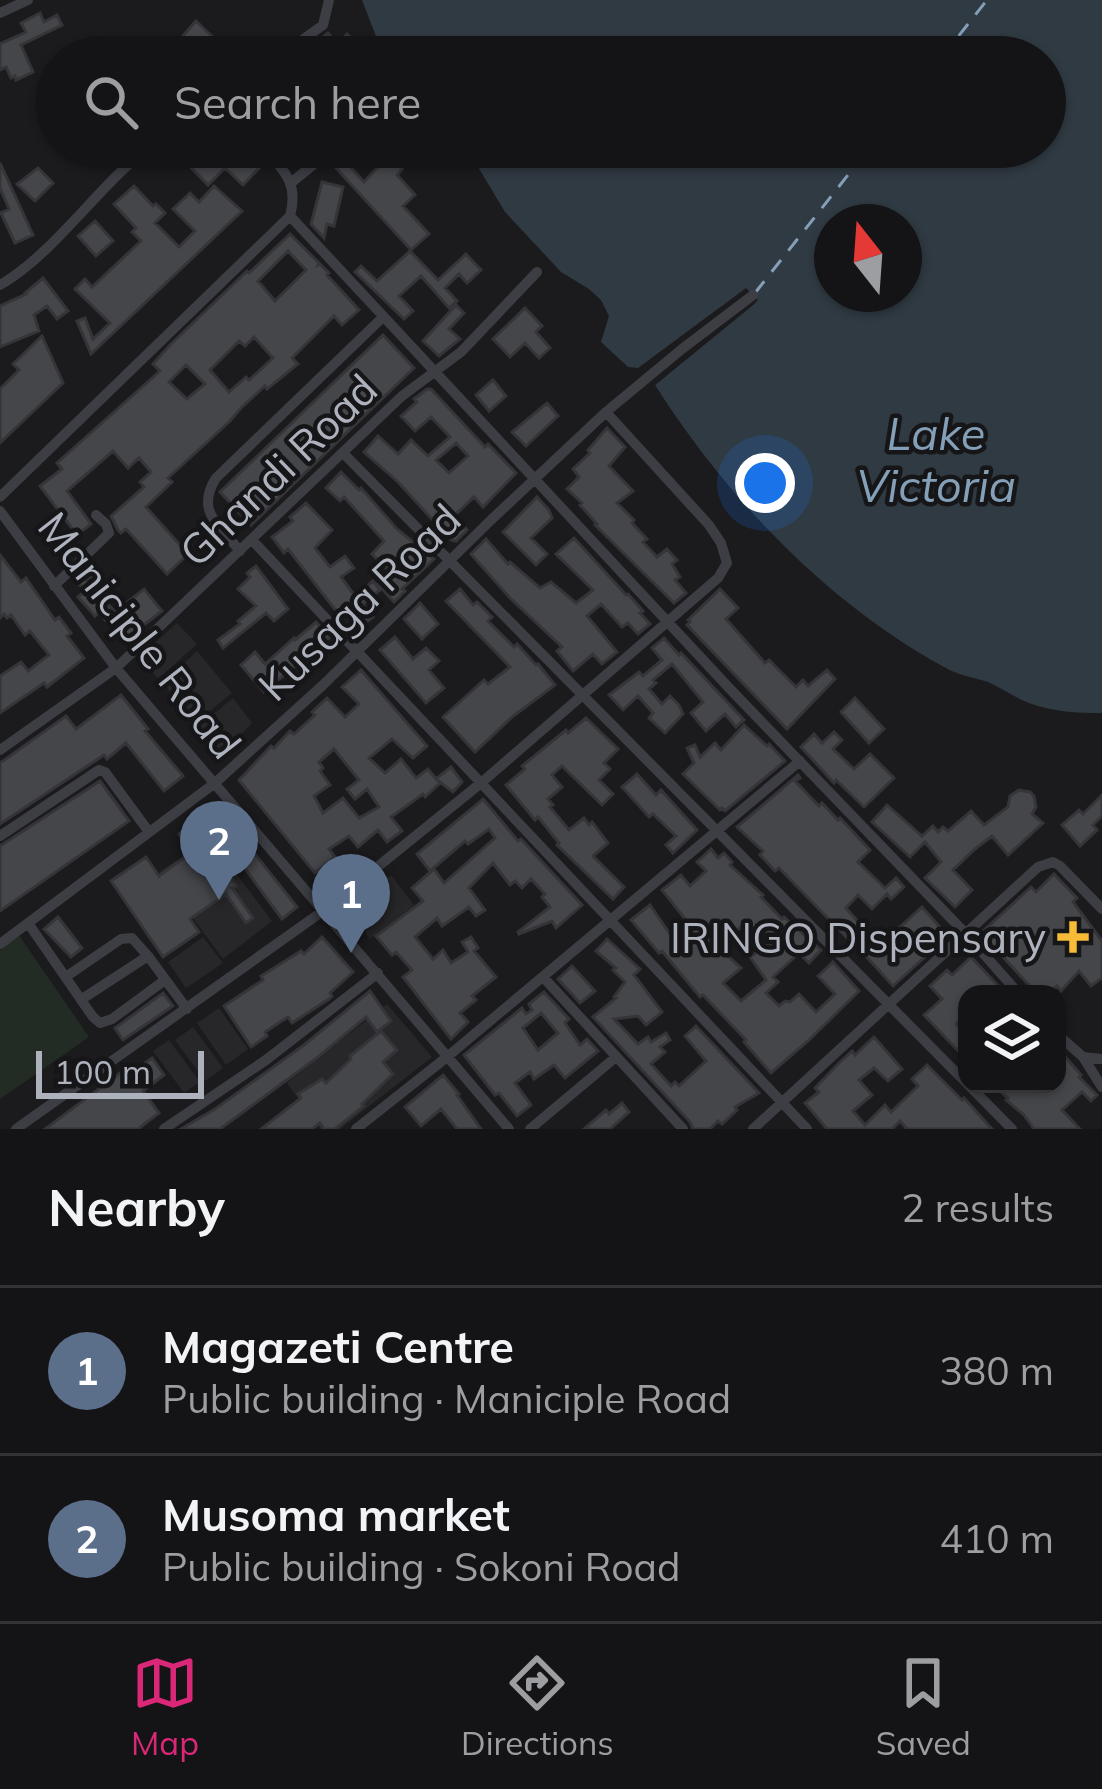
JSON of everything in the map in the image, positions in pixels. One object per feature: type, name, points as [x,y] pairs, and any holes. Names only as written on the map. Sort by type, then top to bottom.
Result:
[{"type":"street","points":[[0,13],[28,0]]},
{"type":"street","points":[[307,36],[322,25],[329,0]]},
{"type":"street","points":[[0,285],[37,256],[125,168]]},
{"type":"street","points":[[0,497],[290,216],[292,182],[280,168]]},
{"type":"street","points":[[292,182],[309,168]]},
{"type":"street","points":[[290,216],[1011,985]]},
{"type":"street","name":"Ghandi Road","points":[[0,750],[116,668],[402,396],[461,352],[537,272]]},
{"type":"street","name":"Kusaga Road","points":[[1,940],[215,783],[606,412],[754,295]]},
{"type":"street","points":[[239,551],[205,504],[216,478],[382,318]]},
{"type":"street","points":[[16,1129],[323,910],[482,783],[718,578],[727,562],[709,525],[606,412]]},
{"type":"street","points":[[343,453],[1012,1129]]},
{"type":"street","name":"Maniciple Road","points":[[0,511],[116,668],[508,1129]]},
{"type":"street","points":[[54,586],[109,533],[96,515]]},
{"type":"street","points":[[252,540],[807,1129]]},
{"type":"street","points":[[356,1129],[800,761]]},
{"type":"street","points":[[0,836],[99,770],[149,832]]},
{"type":"street","points":[[753,1129],[1038,867],[1053,862],[1102,909]]},
{"type":"street","points":[[28,923],[96,1021],[106,1022],[165,980]]},
{"type":"street","points":[[67,976],[126,937],[138,942],[187,1009]]},
{"type":"street","points":[[82,999],[148,956]]},
{"type":"street","points":[[164,1129],[266,1060],[378,973]]},
{"type":"street","points":[[543,977],[682,1129]]},
{"type":"street","points":[[1066,1042],[1083,1057],[1102,1088]]},
{"type":"street","points":[[530,1129],[616,1057]]},
{"type":"street","points":[[1083,1057],[1102,1059]]},
{"type":"shaded area","points":[[177,623],[197,644],[158,679],[139,657]]},
{"type":"shaded area","points":[[197,651],[232,693],[195,723],[163,683]]},
{"type":"shaded area","points":[[233,698],[252,723],[223,754],[199,726]]},
{"type":"shaded area","points":[[210,839],[272,921],[223,959],[159,872]]},
{"type":"shaded area","points":[[391,875],[414,905],[370,939],[348,909]]},
{"type":"shaded area","points":[[16,931],[89,1037],[0,1099],[0,951]]},
{"type":"shaded area","points":[[203,937],[223,963],[186,988],[168,962]]},
{"type":"shaded area","points":[[387,1004],[432,1057],[340,1129],[320,1129],[287,1083]]},
{"type":"shaded area","points":[[219,1008],[248,1049],[226,1065],[197,1023]]},
{"type":"shaded area","points":[[193,1027],[223,1068],[205,1081],[175,1040]]},
{"type":"shaded area","points":[[169,1040],[200,1082],[184,1093],[153,1051]]},
{"type":"water","name":"Lake Victoria","points":[[362,0],[1102,0],[1102,713],[1038,706],[949,670],[901,641],[782,544],[714,468],[655,385],[758,301],[638,368],[628,367],[601,342],[609,316],[601,300],[561,272],[505,212],[479,168],[1066,168],[1066,36],[376,36]]},
{"type":"pier","points":[[746,288],[758,300],[655,385],[651,381],[746,296],[643,372],[638,368]]},
{"type":"building","points":[[40,13],[44,22],[57,15],[62,25],[21,45],[33,72],[16,80],[6,67],[0,70],[0,44],[26,32],[21,23]]},
{"type":"building","points":[[196,21],[212,36],[183,36]]},
{"type":"building","points":[[0,163],[33,235],[15,243],[1,213],[9,209],[0,188]]},
{"type":"building","points":[[38,168],[53,183],[35,201],[17,184]]},
{"type":"building","points":[[192,168],[225,168],[208,185]]},
{"type":"building","points":[[225,168],[259,168],[243,185]]},
{"type":"building","points":[[336,168],[351,168],[364,182],[377,168],[401,168],[397,175],[415,195],[403,206],[429,234],[411,250]]},
{"type":"building","points":[[322,182],[343,187],[334,226],[327,224],[324,238],[311,224]]},
{"type":"building","points":[[134,186],[165,213],[155,223],[179,247],[195,231],[173,209],[190,193],[199,202],[214,186],[242,211],[91,354],[77,321],[85,318],[93,339],[110,323],[75,289],[85,279],[92,287],[141,241],[132,232],[136,228],[114,204]]},
{"type":"building","points":[[95,221],[113,241],[96,256],[78,236]]},
{"type":"building","points":[[290,234],[359,310],[342,325],[334,316],[292,358],[298,364],[241,408],[168,478],[172,482],[146,507],[188,554],[167,574],[126,529],[118,530],[111,516],[144,487],[140,482],[151,472],[139,458],[128,468],[113,451],[67,491],[91,524],[77,535],[40,486],[62,469],[57,463],[160,371],[153,364],[170,345]],"holes":[[[288,251],[306,270],[275,301],[258,281]],[[254,337],[273,358],[229,392],[210,370],[239,341],[245,346]],[[186,365],[205,384],[187,399],[169,382]]]},
{"type":"building","points":[[410,251],[438,280],[466,254],[481,270],[467,283],[459,274],[445,288],[457,301],[449,308],[421,276],[399,296],[413,311],[404,319],[355,272],[361,266],[377,281]]},
{"type":"building","points":[[43,278],[68,311],[57,319],[47,306],[34,315],[39,331],[0,347],[0,306],[26,294]]},
{"type":"building","points":[[456,305],[464,313],[449,329],[460,339],[439,356],[423,341]]},
{"type":"building","points":[[525,308],[542,326],[536,332],[550,348],[539,358],[525,343],[510,357],[493,339]]},
{"type":"building","points":[[383,335],[414,368],[251,525],[220,492]]},
{"type":"building","points":[[42,336],[63,383],[0,443],[0,389],[19,370],[13,364]]},
{"type":"building","points":[[493,380],[506,396],[489,411],[476,395]]},
{"type":"building","points":[[431,389],[516,473],[483,507],[474,497],[455,515],[467,530],[456,541],[364,452],[378,436],[398,454],[411,440],[428,456],[450,437],[431,417],[415,431],[401,416],[417,402],[414,399]],"holes":[[[456,443],[468,456],[449,473],[436,460]]]},
{"type":"building","points":[[547,403],[558,416],[526,446],[512,432]]},
{"type":"building","points":[[607,428],[625,447],[609,466],[633,491],[617,503],[657,557],[667,549],[677,560],[672,564],[680,577],[675,580],[686,593],[674,603],[595,525],[567,489],[579,477],[573,469]]},
{"type":"building","points":[[341,472],[434,559],[394,602],[378,584],[390,572],[372,554],[384,541],[344,497],[340,501],[326,488]]},
{"type":"building","points":[[537,497],[552,518],[531,538],[547,554],[536,565],[503,532]]},
{"type":"building","points":[[306,503],[332,530],[315,548],[330,567],[345,556],[354,568],[341,577],[355,596],[373,581],[380,590],[363,604],[373,617],[357,629],[342,609],[337,612],[288,549],[284,553],[272,537]]},
{"type":"building","points":[[574,538],[650,624],[638,634],[628,623],[622,627],[601,604],[587,616],[617,652],[602,664],[593,654],[573,671],[557,651],[562,647],[471,554],[486,539],[508,564],[540,588],[551,582],[576,603],[593,590],[556,554]]},
{"type":"building","points":[[0,555],[21,582],[26,578],[55,620],[59,617],[84,658],[47,687],[44,683],[0,713],[0,676],[21,662],[28,671],[49,655],[30,631],[25,635],[11,615],[0,618]]},
{"type":"building","points":[[256,566],[288,609],[274,621],[266,613],[223,648],[218,640],[256,606],[238,589]]},
{"type":"building","points":[[87,567],[93,575],[86,580],[115,612],[144,589],[162,611],[122,642],[99,612],[95,616],[78,597],[85,591],[75,579]]},
{"type":"building","points":[[460,589],[555,685],[475,752],[443,717],[484,680],[488,684],[510,667],[446,601]]},
{"type":"building","points":[[720,589],[738,608],[726,619],[765,663],[769,660],[796,687],[803,680],[808,686],[827,670],[835,679],[787,729],[687,625]]},
{"type":"building","points":[[420,603],[438,624],[422,639],[404,619]]},
{"type":"building","points":[[316,622],[330,637],[264,692],[241,665],[255,652],[265,664]]},
{"type":"building","points":[[395,637],[413,659],[426,648],[439,661],[429,670],[444,688],[426,703],[380,650]]},
{"type":"building","points":[[664,638],[744,720],[736,727],[725,714],[706,731],[691,713],[703,702],[672,664],[649,689],[662,704],[670,696],[683,714],[665,733],[649,718],[653,713],[638,696],[623,710],[609,695],[662,660],[652,648]]},
{"type":"building","points":[[361,670],[427,746],[413,758],[392,739],[369,758],[385,773],[401,759],[416,778],[428,769],[436,779],[451,767],[462,782],[453,792],[437,780],[440,783],[425,797],[391,817],[402,831],[387,842],[378,830],[358,847],[349,836],[329,849],[335,857],[315,873],[239,780],[271,746],[315,715],[312,712],[327,698],[345,717],[359,704],[342,687]],"holes":[[[334,749],[359,780],[347,789],[355,799],[367,789],[379,807],[359,818],[343,798],[323,813],[314,796],[330,785],[319,762]]]},
{"type":"building","points":[[121,695],[183,776],[164,791],[126,743],[0,824],[0,763],[66,716],[76,729]]},
{"type":"building","points":[[855,698],[884,729],[869,743],[841,712]]},
{"type":"building","points":[[586,718],[618,749],[604,763],[610,769],[599,780],[613,794],[602,805],[562,766],[552,775],[562,787],[548,799],[569,830],[584,818],[608,843],[593,856],[624,887],[613,899],[557,845],[538,817],[535,820],[506,785],[525,769],[522,766]]},
{"type":"building","points":[[744,725],[785,761],[725,811],[720,810],[683,774],[694,763],[687,748],[695,745],[700,757],[715,743],[721,750]]},
{"type":"building","points":[[834,732],[842,740],[833,749],[854,769],[870,754],[894,778],[864,807],[801,747],[814,734],[822,743]]},
{"type":"building","points":[[637,774],[656,795],[661,790],[697,830],[673,853],[666,845],[676,836],[653,814],[649,817],[622,787]]},
{"type":"building","points":[[798,775],[795,781],[819,806],[822,803],[840,818],[870,850],[858,862],[885,888],[896,878],[904,887],[891,899],[887,894],[872,909],[858,895],[846,908],[862,926],[848,939],[779,868],[775,871],[760,855],[763,851],[737,827]]},
{"type":"building","points":[[100,781],[129,821],[0,911],[0,846]]},
{"type":"building","points":[[1019,790],[1034,796],[1032,814],[1043,823],[1008,855],[992,836],[953,870],[972,890],[955,907],[925,878],[941,862],[925,842],[910,857],[872,822],[887,805],[922,836],[933,826],[938,832],[943,827],[948,831],[971,811],[984,825],[1008,807],[1010,796]]},
{"type":"building","points":[[1102,795],[1102,816],[1093,825],[1097,830],[1080,846],[1062,825],[1079,810],[1083,814]]},
{"type":"building","points":[[483,799],[582,905],[556,928],[552,921],[519,934],[550,907],[531,879],[522,888],[515,881],[510,885],[493,863],[469,888],[485,910],[476,916],[469,907],[442,926],[437,918],[415,937],[433,959],[443,950],[451,963],[468,952],[462,942],[471,937],[478,948],[474,951],[496,977],[472,996],[476,1000],[460,1013],[468,1022],[451,1039],[403,977],[412,970],[376,936],[423,901],[412,888],[434,869],[444,883],[495,838],[489,829],[468,844],[465,841],[430,871],[417,854]]},
{"type":"building","points":[[216,805],[297,907],[282,919],[213,825],[208,828],[211,833],[201,839],[229,872],[236,886],[232,888],[253,918],[246,923],[226,894],[190,919],[199,932],[163,957],[111,881],[146,857],[159,876],[193,851],[179,834]]},
{"type":"building","points":[[711,849],[718,858],[724,853],[782,919],[821,950],[809,963],[799,953],[773,977],[778,982],[766,993],[779,1006],[799,994],[816,1012],[835,994],[818,976],[833,962],[859,991],[771,1073],[746,1040],[631,920],[650,905],[676,943],[694,930],[662,890],[681,875],[690,886],[706,871],[697,862]],"holes":[[[747,922],[751,933],[763,928],[775,940],[750,957],[766,980],[741,1001],[723,983],[741,968],[717,946]]]},
{"type":"building","points":[[1054,874],[1077,898],[1073,902],[1102,941],[1102,978],[1091,986],[1079,971],[1066,985],[1029,985],[981,933],[1031,887],[1036,892]]},
{"type":"building","points":[[922,907],[948,936],[893,986],[864,954],[881,939],[896,954],[910,941],[899,928]]},
{"type":"building","points":[[58,917],[82,948],[71,957],[44,929]]},
{"type":"building","points":[[322,937],[353,972],[329,999],[292,1023],[288,1017],[251,1047],[224,1006]]},
{"type":"building","points":[[607,939],[640,969],[634,975],[662,1012],[646,1025],[638,1016],[614,1019],[638,1044],[666,1033],[670,1040],[660,1047],[665,1052],[651,1064],[671,1086],[675,1082],[679,1086],[706,1061],[685,1036],[696,1026],[759,1093],[735,1107],[722,1124],[718,1121],[710,1129],[693,1129],[593,1017],[616,998],[625,982],[596,951]]},
{"type":"building","points":[[971,957],[997,985],[958,985],[958,1051],[924,1015],[942,999],[930,986],[947,970],[952,975]]},
{"type":"building","points":[[572,966],[595,991],[580,1003],[558,979]]},
{"type":"building","points":[[370,991],[391,1021],[377,1032],[366,1017],[220,1129],[181,1129],[304,1045]]},
{"type":"building","points":[[544,992],[569,1019],[565,1023],[580,1045],[587,1039],[598,1051],[565,1078],[554,1065],[534,1079],[530,1072],[515,1083],[531,1105],[517,1116],[464,1055],[522,1008],[526,1014],[532,1010],[529,1004]],"holes":[[[541,1013],[558,1033],[538,1050],[523,1028]]]},
{"type":"building","points":[[163,993],[173,1006],[123,1040],[115,1028]]},
{"type":"building","points":[[381,1031],[397,1050],[383,1062],[393,1074],[364,1106],[335,1129],[324,1129],[320,1123],[312,1129],[261,1129],[301,1098],[298,1094],[322,1079],[326,1083]]},
{"type":"building","points":[[874,1037],[902,1069],[888,1081],[874,1068],[859,1080],[872,1095],[853,1111],[865,1125],[885,1105],[891,1112],[918,1086],[912,1079],[927,1065],[992,1129],[907,1129],[900,1121],[892,1129],[827,1129],[805,1103],[839,1063]]},
{"type":"building","points":[[152,1058],[164,1075],[143,1091],[159,1113],[138,1129],[45,1129],[127,1068],[131,1073]]},
{"type":"building","points":[[1066,1058],[1097,1095],[1091,1101],[1082,1092],[1062,1110],[1080,1129],[1034,1129],[1002,1093],[1066,1093]]},
{"type":"building","points":[[443,1075],[481,1129],[457,1129],[441,1109],[421,1126],[405,1107]]},
{"type":"building","points":[[622,1103],[629,1112],[610,1129],[584,1129],[606,1110],[609,1114]]},
{"type":"ferry route","points":[[959,36],[987,0]]},
{"type":"ferry route","points":[[755,293],[853,168]]},
{"type":"place","name":"Musoma market","points":[[219,900]]},
{"type":"place","name":"IRINGO Dispensary","points":[[1073,937]]},
{"type":"place","name":"Magazeti Centre","points":[[351,953]]}]
